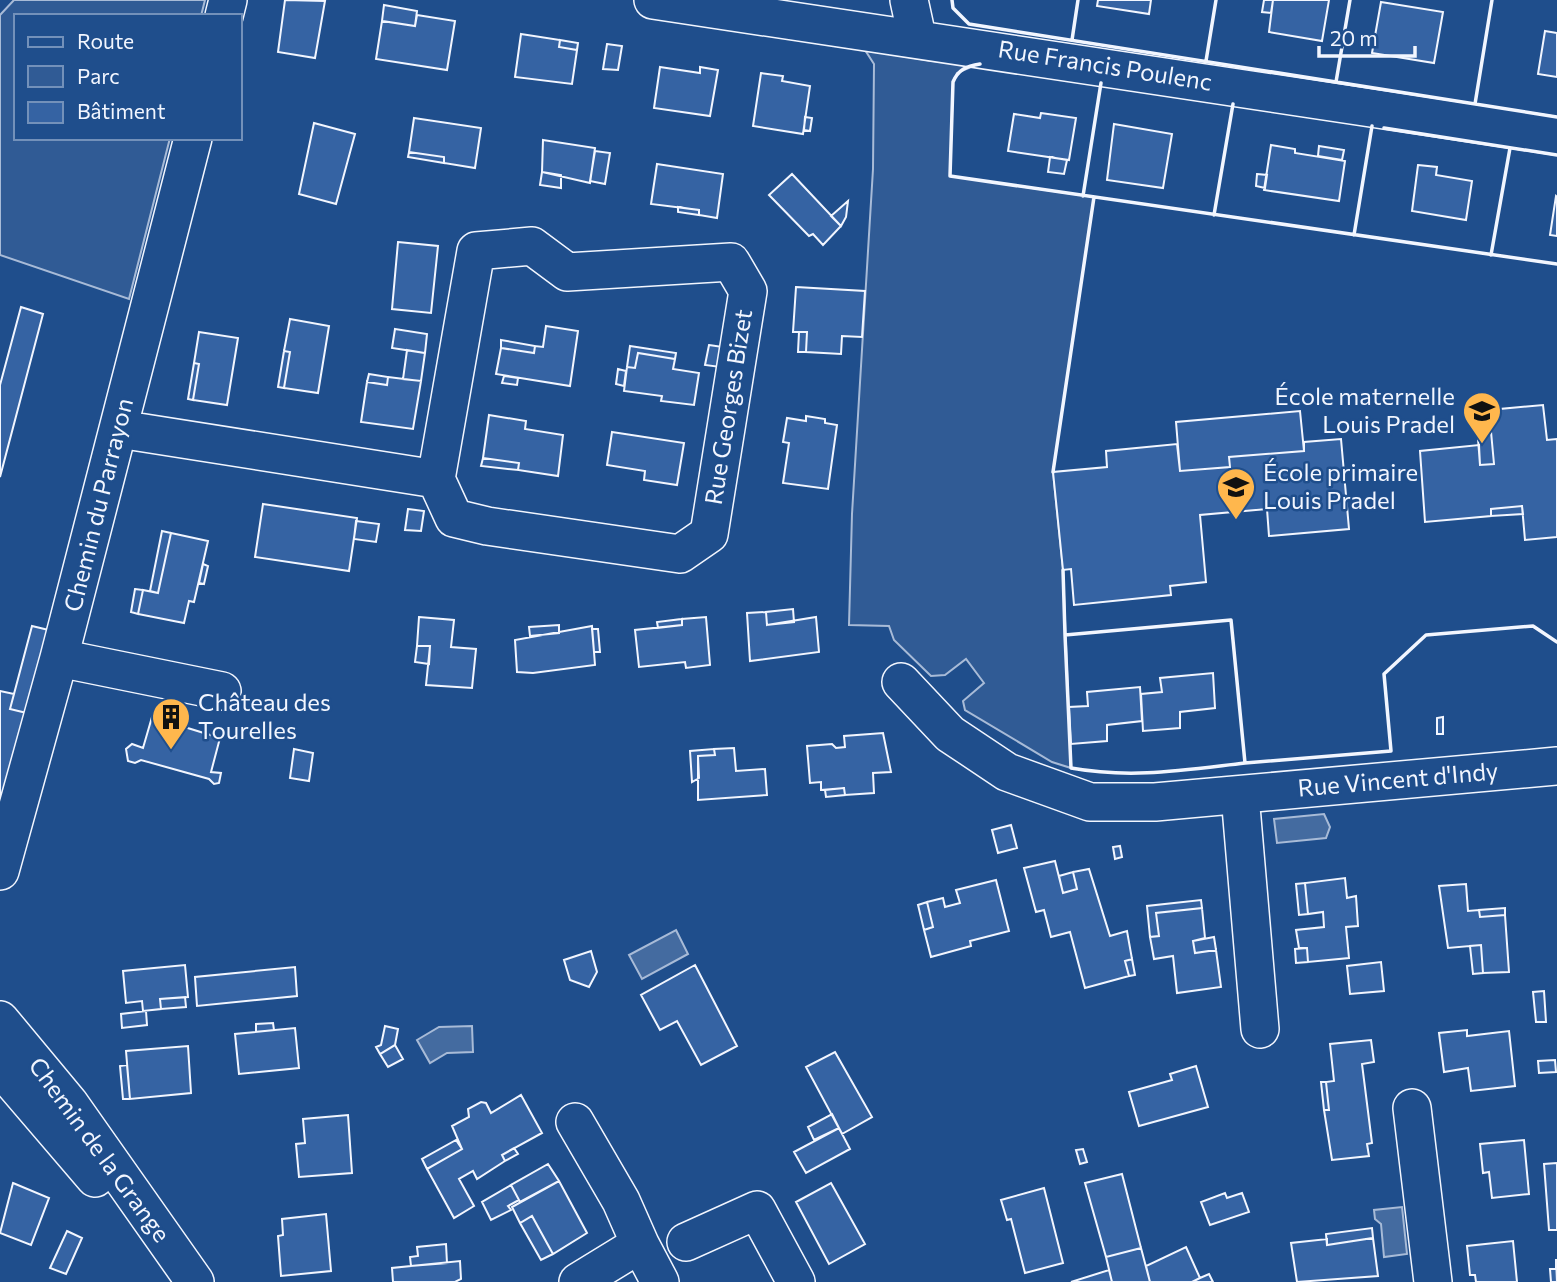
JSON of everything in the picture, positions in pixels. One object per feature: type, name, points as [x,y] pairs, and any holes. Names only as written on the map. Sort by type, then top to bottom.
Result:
[{"type":"street","name":"Rue Francis Poulenc","points":[[653,0],[917,37],[1557,136]]},
{"type":"street","points":[[909,0],[917,37]]},
{"type":"street","name":"Chemin du Parrayon","points":[[0,871],[59,658],[192,140]]},
{"type":"street","name":"Rue Georges Bizet","points":[[532,246],[567,272],[731,262],[748,291],[709,534],[680,554],[487,526],[454,518],[436,479],[476,251],[532,246]]},
{"type":"street","points":[[119,429],[436,479]]},
{"type":"street","points":[[59,658],[222,691]]},
{"type":"street","name":"Rue Vincent d'Indy","points":[[901,682],[950,734],[1007,772],[1090,802],[1155,802],[1557,766]]},
{"type":"street","points":[[1240,794],[1260,1029]]},
{"type":"street","name":"Chemin de la Grange","points":[[0,1020],[69,1104],[195,1282]]},
{"type":"street","name":"Chemin de la Grange","points":[[0,1067],[91,1173],[170,1282]]},
{"type":"street","points":[[1412,1108],[1433,1282]]},
{"type":"street","points":[[575,1122],[621,1201],[660,1282]]},
{"type":"street","points":[[686,1242],[757,1210],[796,1282]]},
{"type":"street","points":[[578,1282],[640,1244]]},
{"type":"green space","points":[[14,0],[205,0],[202,14],[14,14],[14,140],[169,140],[129,299],[0,255],[0,15]]},
{"type":"green space","points":[[865,50],[932,61],[978,64],[957,73],[953,82],[950,176],[1094,197],[1053,472],[1063,570],[1071,768],[1052,762],[965,710],[963,701],[984,683],[966,659],[945,675],[931,676],[894,640],[889,626],[849,625],[852,514],[873,169],[874,64]]},
{"type":"shaded area","points":[[1324,814],[1330,827],[1326,838],[1277,843],[1274,819]]},
{"type":"shaded area","points":[[676,930],[688,954],[642,979],[629,955]]},
{"type":"shaded area","points":[[472,1026],[473,1052],[447,1053],[430,1063],[417,1040],[439,1027]]},
{"type":"shaded area","points":[[1402,1207],[1407,1254],[1384,1257],[1381,1224],[1375,1219],[1374,1210]]},
{"type":"building","points":[[285,0],[325,1],[315,58],[278,52]]},
{"type":"building","points":[[1098,0],[1151,0],[1149,14],[1097,6]]},
{"type":"building","points":[[1264,0],[1273,0],[1271,13],[1262,12]]},
{"type":"building","points":[[1273,0],[1329,0],[1322,41],[1269,32]]},
{"type":"building","points":[[1381,2],[1443,12],[1434,63],[1372,53]]},
{"type":"building","points":[[384,5],[417,11],[415,26],[382,21]]},
{"type":"building","points":[[417,15],[455,21],[447,70],[376,59],[382,21],[415,26]]},
{"type":"building","points":[[1545,31],[1557,33],[1557,77],[1538,74]]},
{"type":"building","points":[[521,34],[560,40],[559,47],[577,50],[572,84],[515,77]]},
{"type":"building","points":[[560,40],[578,43],[577,50],[559,47]]},
{"type":"building","points":[[607,44],[622,46],[618,70],[603,69]]},
{"type":"building","points":[[660,67],[700,73],[700,67],[718,70],[710,116],[654,108]]},
{"type":"building","points":[[761,73],[783,76],[782,81],[810,86],[803,134],[753,126]]},
{"type":"building","points":[[1041,113],[1076,118],[1069,160],[1008,151],[1014,114],[1040,118]]},
{"type":"building","points":[[805,117],[812,118],[810,131],[804,130]]},
{"type":"building","points":[[414,118],[481,128],[475,168],[444,163],[444,157],[409,152]]},
{"type":"building","points":[[314,123],[355,134],[336,204],[299,194]]},
{"type":"building","points":[[1114,124],[1172,134],[1163,188],[1107,180]]},
{"type":"building","points":[[543,140],[595,148],[590,183],[542,172]]},
{"type":"building","points":[[1271,145],[1295,149],[1295,153],[1345,161],[1339,201],[1264,190]]},
{"type":"building","points":[[1319,146],[1344,150],[1342,160],[1318,156]]},
{"type":"building","points":[[595,151],[610,153],[605,184],[590,181]]},
{"type":"building","points":[[409,152],[444,157],[444,163],[408,157]]},
{"type":"building","points":[[1050,157],[1067,160],[1064,174],[1048,172]]},
{"type":"building","points":[[657,164],[723,174],[717,218],[699,215],[699,210],[651,204]]},
{"type":"building","points":[[1418,165],[1437,167],[1436,175],[1472,181],[1466,220],[1412,211]]},
{"type":"building","points":[[542,172],[561,175],[561,188],[540,185]]},
{"type":"building","points":[[792,174],[841,226],[823,245],[813,234],[809,236],[769,195]]},
{"type":"building","points":[[1257,174],[1267,175],[1265,188],[1256,186]]},
{"type":"building","points":[[1557,197],[1557,236],[1550,235]]},
{"type":"building","points":[[848,201],[846,217],[841,226],[831,216]]},
{"type":"building","points":[[678,207],[699,210],[699,215],[678,212]]},
{"type":"building","points":[[398,242],[438,246],[431,313],[392,309]]},
{"type":"building","points":[[796,287],[865,291],[862,337],[842,336],[841,354],[806,352],[807,332],[793,332]]},
{"type":"building","points":[[21,307],[43,314],[0,477],[0,385]]},
{"type":"building","points":[[290,319],[329,326],[318,393],[284,388],[290,352],[284,351]]},
{"type":"building","points":[[546,326],[578,331],[570,386],[496,374],[501,348],[534,353],[535,346],[543,347]]},
{"type":"building","points":[[395,329],[427,334],[425,353],[392,348]]},
{"type":"building","points":[[199,332],[238,338],[227,405],[193,400],[199,364],[194,363]]},
{"type":"building","points":[[799,332],[807,332],[806,352],[798,352]]},
{"type":"building","points":[[501,340],[535,346],[534,353],[501,348]]},
{"type":"building","points":[[709,345],[723,347],[720,367],[705,365]]},
{"type":"building","points":[[630,346],[676,353],[675,359],[638,353],[635,368],[627,367]]},
{"type":"building","points":[[407,350],[425,353],[421,381],[403,379]]},
{"type":"building","points":[[284,351],[290,352],[284,388],[278,387]]},
{"type":"building","points":[[638,353],[675,359],[673,369],[699,373],[694,405],[661,401],[662,396],[624,391],[627,367],[635,368]]},
{"type":"building","points":[[194,363],[199,364],[193,400],[188,399]]},
{"type":"building","points":[[618,369],[626,371],[624,386],[616,384]]},
{"type":"building","points":[[369,374],[388,377],[387,385],[367,382]]},
{"type":"building","points":[[504,376],[518,378],[517,385],[502,383]]},
{"type":"building","points":[[388,377],[421,381],[413,429],[361,422],[367,382],[387,385]]},
{"type":"building","points":[[1543,405],[1547,440],[1557,439],[1557,537],[1525,540],[1522,506],[1491,509],[1491,516],[1425,522],[1420,451],[1479,445],[1480,465],[1494,464],[1489,410]]},
{"type":"building","points":[[1489,410],[1494,464],[1480,465],[1476,412]]},
{"type":"building","points":[[1300,411],[1304,451],[1229,457],[1230,467],[1180,471],[1176,422]]},
{"type":"building","points":[[489,415],[526,421],[525,429],[563,435],[558,476],[518,470],[519,463],[483,458]]},
{"type":"building","points":[[806,416],[825,419],[825,423],[837,425],[828,489],[783,483],[789,443],[783,442],[787,418],[806,421]]},
{"type":"building","points":[[612,432],[684,443],[677,485],[644,480],[645,471],[607,465]]},
{"type":"building","points":[[1341,439],[1349,529],[1269,536],[1267,509],[1200,515],[1206,582],[1170,586],[1171,595],[1074,605],[1071,569],[1063,570],[1053,472],[1107,467],[1106,451],[1177,444],[1180,471],[1230,467],[1229,457],[1304,451],[1304,442]]},
{"type":"building","points":[[483,458],[519,463],[518,470],[481,466]]},
{"type":"building","points":[[263,504],[357,518],[349,571],[255,557]]},
{"type":"building","points":[[1522,506],[1523,514],[1491,516],[1491,509]]},
{"type":"building","points":[[408,509],[424,511],[421,531],[405,530]]},
{"type":"building","points":[[356,521],[379,524],[376,542],[354,539]]},
{"type":"building","points":[[162,531],[171,533],[158,593],[150,591]]},
{"type":"building","points":[[171,533],[208,541],[194,602],[189,601],[184,623],[138,614],[143,590],[158,593]]},
{"type":"building","points":[[203,564],[208,566],[204,584],[199,583]]},
{"type":"building","points":[[135,589],[143,590],[138,614],[131,612]]},
{"type":"building","points":[[793,609],[794,622],[767,625],[766,612]]},
{"type":"building","points":[[766,612],[767,625],[816,617],[819,652],[750,661],[747,613]]},
{"type":"building","points":[[419,617],[454,620],[451,647],[476,649],[472,688],[426,685],[430,646],[417,646]]},
{"type":"building","points":[[706,617],[710,665],[686,668],[685,662],[639,667],[635,630],[682,625],[682,619]]},
{"type":"building","points":[[682,619],[682,625],[658,628],[657,622]]},
{"type":"building","points":[[559,625],[559,633],[530,636],[529,627]]},
{"type":"building","points":[[32,626],[57,632],[35,715],[10,709]]},
{"type":"building","points":[[592,626],[595,665],[533,673],[517,672],[515,640]]},
{"type":"building","points":[[592,629],[598,629],[600,652],[594,652]]},
{"type":"building","points":[[417,646],[430,646],[429,664],[415,662]]},
{"type":"building","points":[[1213,673],[1215,708],[1180,712],[1180,728],[1143,731],[1141,694],[1162,692],[1160,678]]},
{"type":"building","points":[[1140,687],[1142,721],[1107,725],[1107,741],[1071,744],[1069,707],[1088,706],[1087,692]]},
{"type":"building","points":[[0,691],[14,694],[10,709],[35,715],[0,819]]},
{"type":"building","name":"Château des Tourelles","points":[[152,717],[220,738],[211,772],[221,773],[219,783],[214,784],[209,779],[141,760],[135,763],[128,761],[126,749],[132,744],[143,748]]},
{"type":"building","points":[[1443,717],[1443,734],[1437,734],[1437,718]]},
{"type":"building","points":[[883,733],[891,772],[873,773],[874,793],[845,795],[844,788],[821,790],[821,782],[810,783],[807,746],[832,744],[836,748],[845,747],[844,736]]},
{"type":"building","points":[[734,748],[736,771],[765,769],[767,795],[698,800],[698,756],[715,755],[714,749]]},
{"type":"building","points":[[294,749],[313,753],[309,781],[290,778]]},
{"type":"building","points":[[714,749],[715,755],[698,756],[699,778],[692,782],[690,751]]},
{"type":"building","points":[[844,788],[845,795],[826,797],[825,790]]},
{"type":"building","points":[[1011,825],[1017,848],[998,853],[992,830]]},
{"type":"building","points":[[1120,846],[1122,857],[1115,859],[1113,847]]},
{"type":"building","points":[[1055,861],[1063,893],[1077,889],[1073,872],[1089,869],[1110,936],[1127,931],[1132,959],[1125,961],[1129,976],[1085,988],[1070,932],[1051,937],[1044,910],[1036,912],[1024,868]]},
{"type":"building","points":[[1073,872],[1077,889],[1063,893],[1059,876]]},
{"type":"building","points":[[1345,878],[1347,898],[1356,896],[1358,926],[1346,927],[1349,958],[1308,962],[1307,948],[1299,948],[1296,930],[1324,927],[1323,912],[1308,914],[1305,883]]},
{"type":"building","points":[[996,880],[1009,931],[970,941],[971,946],[931,957],[924,930],[933,927],[927,902],[943,898],[945,907],[960,903],[956,890]]},
{"type":"building","points":[[1305,883],[1308,914],[1299,915],[1296,884]]},
{"type":"building","points":[[1466,884],[1468,911],[1479,910],[1480,917],[1505,915],[1509,972],[1483,973],[1481,945],[1448,948],[1439,886]]},
{"type":"building","points":[[1201,900],[1202,908],[1156,913],[1159,936],[1150,937],[1147,906]]},
{"type":"building","points":[[927,902],[933,927],[924,930],[918,905]]},
{"type":"building","points":[[1202,908],[1205,938],[1193,941],[1195,953],[1216,950],[1221,987],[1177,993],[1173,956],[1154,959],[1150,937],[1159,936],[1156,913]]},
{"type":"building","points":[[1505,908],[1505,915],[1480,917],[1479,910]]},
{"type":"building","points":[[1214,937],[1216,950],[1195,953],[1193,941]]},
{"type":"building","points":[[1481,945],[1483,973],[1473,974],[1470,946]]},
{"type":"building","points":[[1307,948],[1308,962],[1296,963],[1295,949]]},
{"type":"building","points":[[591,951],[597,972],[589,987],[570,980],[564,960]]},
{"type":"building","points":[[1132,959],[1135,975],[1129,976],[1125,961]]},
{"type":"building","points":[[1381,962],[1384,991],[1350,994],[1347,966]]},
{"type":"building","points":[[185,965],[188,997],[160,999],[161,1009],[143,1011],[142,1001],[126,1003],[123,971]]},
{"type":"building","points":[[695,965],[737,1046],[701,1065],[677,1021],[660,1030],[641,995]]},
{"type":"building","points":[[295,967],[297,996],[197,1006],[195,977]]},
{"type":"building","points":[[1544,991],[1546,1022],[1536,1022],[1533,992]]},
{"type":"building","points":[[185,997],[186,1007],[161,1009],[160,999]]},
{"type":"building","points":[[146,1011],[147,1025],[122,1028],[121,1014]]},
{"type":"building","points":[[273,1023],[274,1030],[256,1032],[256,1024]]},
{"type":"building","points":[[385,1026],[398,1029],[395,1045],[380,1054],[376,1047],[381,1045]]},
{"type":"building","points":[[295,1028],[299,1068],[239,1074],[235,1034]]},
{"type":"building","points":[[1467,1030],[1467,1036],[1509,1031],[1515,1086],[1471,1091],[1468,1068],[1444,1072],[1439,1033]]},
{"type":"building","points":[[1371,1040],[1374,1062],[1362,1064],[1372,1143],[1367,1144],[1369,1156],[1332,1160],[1324,1110],[1329,1110],[1326,1082],[1334,1081],[1330,1044]]},
{"type":"building","points":[[395,1045],[403,1059],[388,1067],[380,1054]]},
{"type":"building","points":[[188,1046],[191,1093],[130,1099],[126,1051]]},
{"type":"building","points":[[835,1052],[872,1117],[842,1134],[806,1067]]},
{"type":"building","points":[[1555,1060],[1556,1072],[1539,1073],[1538,1061]]},
{"type":"building","points":[[127,1065],[130,1099],[123,1099],[120,1066]]},
{"type":"building","points":[[1196,1066],[1208,1107],[1139,1126],[1129,1092],[1172,1080],[1170,1074]]},
{"type":"building","points":[[1321,1082],[1326,1082],[1329,1110],[1324,1110]]},
{"type":"building","points":[[521,1095],[542,1133],[502,1155],[505,1161],[477,1179],[473,1171],[459,1179],[474,1206],[454,1218],[427,1169],[462,1149],[452,1126],[469,1117],[468,1109],[481,1102],[486,1103],[491,1113]]},
{"type":"building","points":[[832,1114],[839,1128],[814,1140],[808,1127]]},
{"type":"building","points":[[348,1115],[352,1173],[299,1177],[296,1144],[305,1143],[303,1119]]},
{"type":"building","points":[[839,1128],[850,1149],[806,1173],[794,1152]]},
{"type":"building","points":[[456,1140],[462,1149],[427,1169],[422,1159]]},
{"type":"building","points":[[1524,1140],[1529,1194],[1492,1198],[1489,1172],[1483,1173],[1480,1144]]},
{"type":"building","points":[[514,1148],[518,1154],[505,1161],[502,1155]]},
{"type":"building","points":[[1083,1149],[1087,1162],[1080,1164],[1076,1150]]},
{"type":"building","points":[[1557,1163],[1557,1230],[1549,1230],[1544,1164]]},
{"type":"building","points":[[548,1164],[559,1181],[520,1202],[511,1185]]},
{"type":"building","points":[[1122,1174],[1141,1248],[1106,1257],[1085,1183]]},
{"type":"building","points":[[559,1181],[587,1233],[553,1254],[532,1216],[520,1223],[512,1207]]},
{"type":"building","points":[[13,1183],[49,1198],[31,1245],[0,1233]]},
{"type":"building","points":[[831,1183],[865,1244],[829,1264],[796,1202]]},
{"type":"building","points":[[511,1185],[519,1200],[508,1206],[511,1210],[491,1220],[482,1202]]},
{"type":"building","points":[[1044,1188],[1063,1263],[1025,1273],[1011,1219],[1007,1220],[1001,1200]]},
{"type":"building","points":[[1225,1193],[1227,1198],[1242,1193],[1249,1212],[1210,1225],[1201,1202]]},
{"type":"building","points":[[326,1214],[331,1271],[281,1276],[278,1236],[283,1235],[282,1219]]},
{"type":"building","points":[[532,1216],[553,1254],[541,1260],[520,1223]]},
{"type":"building","points":[[1372,1228],[1373,1238],[1327,1245],[1326,1234]]},
{"type":"building","points":[[67,1231],[82,1238],[66,1274],[50,1268]]},
{"type":"building","points":[[1373,1238],[1378,1276],[1297,1282],[1291,1243],[1327,1239],[1327,1245]]},
{"type":"building","points":[[1513,1241],[1517,1282],[1476,1282],[1475,1275],[1470,1275],[1467,1246]]},
{"type":"building","points":[[446,1244],[447,1263],[411,1266],[410,1257],[418,1256],[417,1247]]},
{"type":"building","points":[[1186,1247],[1200,1278],[1192,1282],[1150,1282],[1146,1266]]},
{"type":"building","points":[[1141,1248],[1150,1282],[1112,1282],[1106,1257]]},
{"type":"building","points":[[1556,1259],[1557,1282],[1551,1282],[1550,1269],[1556,1269]]},
{"type":"building","points":[[460,1261],[461,1279],[455,1282],[393,1282],[392,1268]]},
{"type":"building","points":[[1109,1270],[1112,1282],[1071,1282]]},
{"type":"building","points":[[1209,1274],[1213,1282],[1192,1282],[1200,1278]]},
{"type":"wall","points":[[952,0],[953,8],[969,24],[1557,117]]},
{"type":"wall","points":[[1072,40],[1078,0]]},
{"type":"wall","points":[[1206,61],[1216,0]]},
{"type":"wall","points":[[1336,82],[1350,0]]},
{"type":"wall","points":[[1475,104],[1492,0]]},
{"type":"wall","points":[[980,64],[963,69],[953,82],[950,176],[1557,264]]},
{"type":"wall","points":[[1083,196],[1101,83]]},
{"type":"wall","points":[[1214,215],[1233,104]]},
{"type":"wall","points":[[1354,235],[1372,126]]},
{"type":"wall","points":[[1384,128],[1557,155]]},
{"type":"wall","points":[[1491,255],[1510,148]]},
{"type":"wall","points":[[1053,472],[1094,197]]},
{"type":"wall","points":[[1063,570],[1065,635]]},
{"type":"wall","points":[[1231,620],[1245,763],[1137,773],[1071,768],[1065,635],[1231,620]]},
{"type":"wall","points":[[1245,763],[1391,751],[1384,674],[1426,635],[1533,626],[1557,642]]},
{"type":"place","name":"École maternelle Louis Pradel","points":[[1482,445]]},
{"type":"place","name":"École primaire Louis Pradel","points":[[1236,521]]},
{"type":"place","name":"Château des Tourelles","points":[[171,751]]}]
